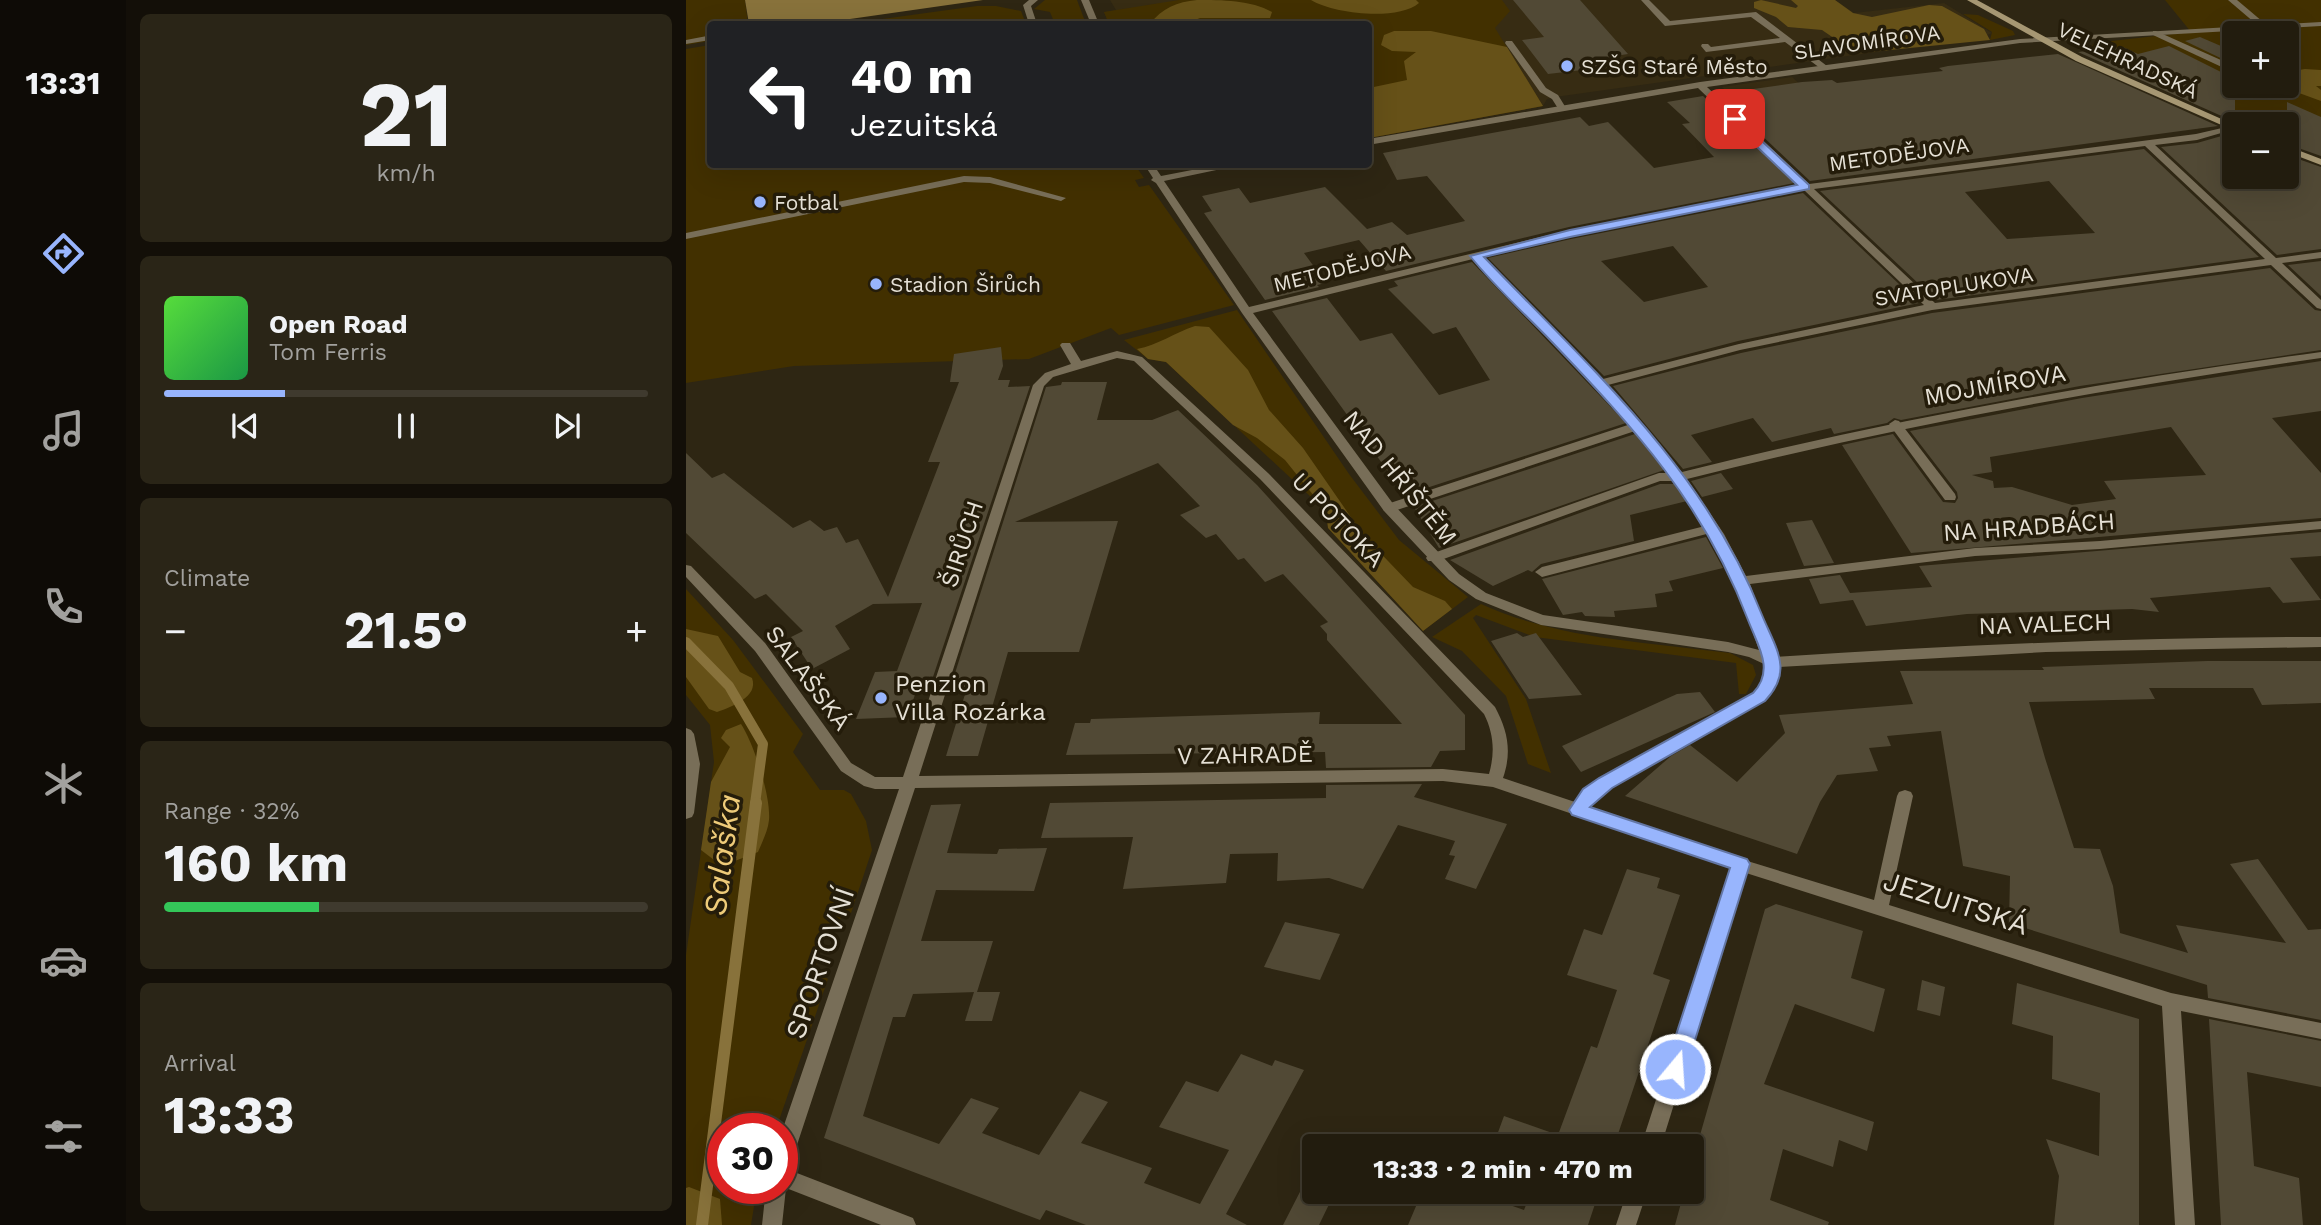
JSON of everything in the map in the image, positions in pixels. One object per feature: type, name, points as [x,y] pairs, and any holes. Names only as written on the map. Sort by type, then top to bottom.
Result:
[{"type":"street","points":[[1032,21],[1027,5],[1034,0]]},
{"type":"street","points":[[1085,0],[1093,21]]},
{"type":"street","points":[[1645,0],[1668,24],[1753,14],[1823,66]]},
{"type":"street","name":"VELEHRADSKÁ","points":[[1972,0],[2040,39],[2222,122]]},
{"type":"street","points":[[2231,0],[2257,21]]},
{"type":"street","name":"SLAVOMÍROVA","points":[[2299,25],[2321,24]]},
{"type":"street","name":"SLAVOMÍROVA","points":[[1372,141],[1823,66],[2040,39],[2222,29]]},
{"type":"street","points":[[2156,33],[2222,64]]},
{"type":"street","points":[[686,42],[707,38]]},
{"type":"street","points":[[1705,46],[1709,50],[1787,39]]},
{"type":"street","points":[[1510,43],[1543,90],[1555,97],[1562,108]]},
{"type":"street","points":[[1700,85],[1932,307]]},
{"type":"street","name":"METODĚJOVA","points":[[1246,312],[1570,233],[1805,187],[2197,137],[2222,131]]},
{"type":"street","points":[[2146,142],[2321,306]]},
{"type":"street","points":[[2299,154],[2321,162]]},
{"type":"street","points":[[983,168],[990,180]]},
{"type":"street","name":"NAD HŘIŠTĚM","points":[[1150,168],[1246,312],[1389,508],[1433,558],[1482,596],[1541,620],[1728,647],[1753,653],[1772,662]]},
{"type":"street","points":[[1156,180],[1220,168]]},
{"type":"street","points":[[686,236],[944,182],[990,180],[1061,198]]},
{"type":"street","name":"SVATOPLUKOVA","points":[[1599,384],[1739,347],[1932,307],[2321,255]]},
{"type":"street","points":[[1476,256],[1599,384],[1680,477],[1713,528],[1741,581],[1772,662],[1774,674],[1769,687],[1759,697],[1605,783],[1589,794],[1578,810]]},
{"type":"street","points":[[1066,345],[1078,366]]},
{"type":"street","name":"U POTOKA","points":[[1078,366],[1117,354],[1138,359],[1264,476],[1490,711],[1501,734],[1500,763],[1494,781]]},
{"type":"street","name":"MOJMÍROVA","points":[[1433,558],[1659,477],[1680,477],[1895,424],[2135,381],[2321,355]]},
{"type":"street","name":"ŠIRŮCH","points":[[907,782],[1038,385],[1049,376],[1078,366]]},
{"type":"street","points":[[1895,424],[1950,497]]},
{"type":"street","points":[[1389,508],[1637,426]]},
{"type":"street","name":"NA HRADBÁCH","points":[[1741,581],[1975,552],[2100,545],[2321,525]]},
{"type":"street","points":[[1542,572],[1713,528]]},
{"type":"street","name":"SALAŠSKÁ","points":[[686,569],[760,647],[846,767],[863,780],[907,782]]},
{"type":"street","name":"NA VALECH","points":[[1772,662],[2022,648],[2205,642],[2321,642]]},
{"type":"street","points":[[686,734],[692,764],[686,813]]},
{"type":"street","name":"V ZAHRADĚ","points":[[907,782],[1443,775],[1494,781],[1578,810]]},
{"type":"street","name":"SPORTOVNÍ","points":[[798,1114],[861,934],[907,782]]},
{"type":"street","points":[[1880,909],[1905,796]]},
{"type":"street","name":"JEZUITSKÁ","points":[[1578,810],[1880,909],[2171,1000],[2321,1031]]},
{"type":"street","points":[[1655,1134],[1740,864]]},
{"type":"street","points":[[2171,1000],[2185,1225]]},
{"type":"street","points":[[798,1183],[906,1225]]},
{"type":"street","points":[[772,1225],[774,1204]]},
{"type":"street","points":[[1626,1225],[1633,1204]]},
{"type":"shaded area","points":[[686,0],[745,0],[748,21],[707,21],[707,42],[686,45]]},
{"type":"shaded area","points":[[745,0],[983,0],[836,21],[748,21]]},
{"type":"shaded area","points":[[1045,0],[1077,0],[1085,21],[1054,21],[1050,12],[1034,9]]},
{"type":"shaded area","name":"SZŠG Staré Město","points":[[1110,0],[1835,0],[1854,13],[1944,3],[1992,33],[1983,37],[1555,97],[1547,99],[1543,106],[1372,137],[1372,21],[1108,21],[1104,12],[1116,10]]},
{"type":"shaded area","points":[[1179,0],[1502,0],[1510,11],[1495,28],[1543,106],[1372,137],[1372,21],[1108,21],[1104,12]]},
{"type":"shaded area","points":[[1197,0],[1246,3],[1272,12],[1270,18],[1153,21],[1170,7]]},
{"type":"shaded area","points":[[1311,0],[1416,0],[1419,3],[1396,12],[1366,14],[1335,9]]},
{"type":"shaded area","points":[[1761,0],[1796,8],[1798,6],[1791,0],[1835,0],[1853,13],[1872,17],[1929,5],[1942,6],[1984,29],[1990,40],[1870,52],[1841,43],[1822,30],[1788,27],[1776,17],[1754,8],[1754,2]]},
{"type":"shaded area","points":[[2165,0],[2321,0],[2321,147],[2299,132],[2299,112],[2237,112],[2089,51],[2094,43],[2191,32]]},
{"type":"shaded area","points":[[977,6],[996,6],[1021,11],[1025,21],[868,21]]},
{"type":"shaded area","points":[[1963,14],[1978,15],[2013,31],[2015,35],[1990,40],[1992,32]]},
{"type":"shaded area","points":[[1394,31],[1431,31],[1507,47],[1543,106],[1372,137],[1372,87],[1407,80],[1404,61],[1416,52],[1392,51],[1381,45],[1384,35]]},
{"type":"shaded area","points":[[707,46],[707,168],[1137,168],[1144,178],[1135,180],[1139,187],[1149,185],[1234,305],[1119,335],[1111,328],[1029,359],[794,366],[686,383],[686,49]]},
{"type":"shaded area","points":[[2299,70],[2321,70],[2321,86],[2316,86],[2321,90],[2321,101],[2299,93]]},
{"type":"shaded area","points":[[1792,77],[1831,113],[1755,121],[1722,87]]},
{"type":"shaded area","points":[[1237,310],[1349,474],[1399,540],[1468,597],[1423,631],[1328,528],[1326,511],[1166,362],[1148,359],[1124,340]]},
{"type":"shaded area","points":[[1195,326],[1209,327],[1248,370],[1269,410],[1303,448],[1364,536],[1413,587],[1445,601],[1452,609],[1423,631],[1328,528],[1326,511],[1285,460],[1257,438],[1233,425],[1166,362],[1148,359],[1137,349]]},
{"type":"shaded area","points":[[686,589],[733,640],[803,734],[793,752],[820,790],[844,790],[851,794],[866,821],[872,850],[851,913],[833,925],[819,942],[816,961],[820,971],[828,979],[782,1113],[707,1113],[707,1204],[754,1204],[751,1225],[686,1225],[686,955],[714,762],[710,725],[686,695]]},
{"type":"shaded area","points":[[1481,604],[1510,616],[1571,632],[1730,653],[1753,665],[1756,675],[1746,694],[1739,694],[1736,663],[1535,637],[1476,615],[1473,618],[1526,699],[1551,773],[1528,764],[1506,696],[1462,651],[1432,637]]},
{"type":"shaded area","points":[[686,629],[718,636],[740,672],[752,678],[753,685],[748,696],[717,712],[709,709],[686,677]]},
{"type":"shaded area","points":[[741,724],[761,770],[769,820],[758,852],[722,866],[701,850],[711,782],[730,747],[721,738],[726,730]]},
{"type":"shaded area","points":[[686,1188],[707,1194],[707,1204],[720,1204],[722,1225],[686,1225]]},
{"type":"building","points":[[1513,0],[1580,0],[1628,54],[1609,57],[1617,66],[1548,74],[1522,40],[1544,37]]},
{"type":"building","points":[[2200,37],[2222,46],[2222,59],[2185,41]]},
{"type":"building","points":[[2169,46],[2222,72],[2222,98],[2235,98],[2235,112],[2222,112],[2222,116],[2078,52],[2123,47],[2138,54]]},
{"type":"building","points":[[2058,54],[2218,126],[1810,181],[1718,94],[1802,82],[1832,80],[1837,83],[1943,71],[1939,68]]},
{"type":"building","points":[[1703,96],[1794,183],[1569,227],[1386,271],[1359,240],[1304,253],[1326,283],[1265,300],[1204,213],[1212,211],[1202,196],[1239,188],[1250,203],[1325,187],[1367,229],[1392,222],[1407,235],[1465,221],[1427,176],[1397,180],[1383,153],[1580,117],[1589,126],[1608,122],[1654,168],[1714,157],[1682,124],[1690,123],[1667,102]]},
{"type":"building","points":[[2287,102],[2321,117],[2321,156],[2299,148],[2299,112],[2287,112]]},
{"type":"building","points":[[2222,136],[2222,189],[2299,189],[2299,159],[2321,167],[2321,249],[2277,255],[2161,147],[2197,143]]},
{"type":"building","points":[[2144,149],[2259,257],[1936,300],[1820,191]],"holes":[[[2049,181],[2095,233],[2007,239],[1965,192]]]},
{"type":"building","points":[[1803,193],[1919,303],[1738,341],[1604,376],[1488,258]],"holes":[[[1673,246],[1708,287],[1644,302],[1601,261]]]},
{"type":"building","points":[[2321,261],[2321,296],[2288,265]]},
{"type":"building","points":[[1472,262],[1626,423],[1405,495],[1272,311],[1327,298],[1360,341],[1392,333],[1439,395],[1490,380],[1456,327],[1433,334],[1388,289],[1398,286],[1394,281]]},
{"type":"building","points":[[2270,268],[2315,310],[2321,311],[2321,350],[2080,386],[1901,420],[1894,418],[1887,423],[1834,434],[1831,428],[1772,442],[1753,418],[1691,435],[1712,462],[1683,469],[1613,386],[1741,353],[1932,313]]},
{"type":"building","points":[[1001,347],[1003,366],[998,380],[1010,380],[1008,387],[1030,386],[928,692],[916,692],[907,717],[856,719],[875,672],[897,671],[922,603],[873,604],[835,626],[850,649],[812,669],[791,637],[803,631],[766,594],[755,599],[686,533],[686,453],[712,478],[724,473],[793,528],[810,520],[824,531],[837,527],[846,543],[858,539],[888,597],[940,462],[928,462],[959,382],[950,382],[954,354]]},
{"type":"building","points":[[2321,361],[2321,411],[2272,418],[2321,473],[2321,518],[1911,553],[1842,445],[1893,434],[1943,502],[1955,503],[1957,492],[1910,431],[2082,398]],"holes":[[[2171,427],[2206,475],[2104,481],[2116,499],[2072,505],[2012,487],[1994,488],[1993,481],[1972,475],[1992,472],[1990,457]]]},
{"type":"building","points":[[1062,382],[1107,382],[1097,420],[1152,420],[1178,410],[1257,485],[1465,715],[1465,750],[1440,751],[1431,767],[1326,768],[1325,752],[1066,755],[1075,723],[1090,723],[1091,719],[1320,712],[1319,724],[1402,724],[1327,640],[1327,634],[1320,626],[1328,622],[1283,574],[1265,582],[1244,558],[1238,560],[1216,534],[1206,538],[1180,515],[1200,506],[1158,463],[1015,522],[1118,521],[1079,652],[1008,652],[978,756],[946,756],[966,691],[949,692],[1046,387],[1061,385]]},
{"type":"building","points":[[1635,434],[1664,470],[1439,548],[1414,507]]},
{"type":"building","points":[[1721,473],[1733,489],[1702,497],[1691,481]]},
{"type":"building","points":[[1660,484],[1674,484],[1687,501],[1630,515],[1634,541],[1541,564],[1532,572],[1528,570],[1493,586],[1450,560]]},
{"type":"building","points":[[1812,520],[1834,563],[1804,566],[1786,523]]},
{"type":"building","points":[[2321,532],[2321,556],[2290,558],[2321,600],[2283,603],[2270,587],[2150,598],[2159,612],[2132,609],[1967,614],[1866,626],[1853,600],[1820,604],[1809,579],[1840,575],[1850,593],[1932,587],[1919,566]]},
{"type":"building","points":[[1706,537],[1723,568],[1669,581],[1673,591],[1655,594],[1657,607],[1614,611],[1615,617],[1585,616],[1582,612],[1563,615],[1542,579]]},
{"type":"building","points":[[1517,633],[1523,637],[1536,633],[1582,695],[1529,699],[1491,641]]},
{"type":"building","points":[[2207,661],[2321,661],[2321,703],[2262,705],[2253,688],[2149,688],[2155,699],[2029,702],[2045,758],[2074,848],[2100,849],[2113,886],[2120,933],[2188,953],[2176,925],[2286,943],[2230,864],[2258,859],[2308,930],[2321,929],[2321,1020],[2208,998],[2207,985],[2009,923],[2010,876],[1963,866],[1941,731],[1887,736],[1891,746],[1869,748],[1878,771],[1837,775],[1820,802],[1797,854],[1625,796],[1671,756],[1690,745],[1737,782],[1785,733],[1779,715],[1913,704],[1900,671],[2044,670],[2042,667]]},
{"type":"building","points":[[1700,692],[1715,712],[1581,772],[1562,746],[1677,694]]},
{"type":"building","points":[[1422,784],[1414,797],[1507,824],[1476,889],[1445,879],[1455,856],[1449,855],[1455,841],[1398,825],[1363,889],[1329,878],[1277,881],[1278,853],[1230,854],[1226,883],[1123,889],[1133,837],[1041,838],[1050,803],[1326,798],[1326,785]]},
{"type":"building","points":[[961,804],[947,853],[997,854],[999,849],[1047,848],[1034,891],[936,890],[921,941],[993,941],[977,992],[913,994],[905,1017],[893,1017],[863,1116],[939,1144],[971,1098],[999,1108],[982,1133],[1039,1155],[1080,1091],[1108,1102],[1081,1143],[1152,1168],[1144,1183],[1200,1204],[1229,1150],[1159,1127],[1186,1081],[1218,1092],[1241,1054],[1272,1066],[1275,1060],[1304,1070],[1226,1214],[1247,1225],[1086,1225],[1046,1210],[1040,1220],[824,1138],[931,805]]},
{"type":"building","points":[[1627,869],[1660,878],[1657,888],[1680,895],[1653,974],[1670,980],[1618,1134],[1558,1134],[1591,1046],[1597,1048],[1617,990],[1567,975],[1584,929],[1602,935]]},
{"type":"building","points":[[1776,904],[1863,931],[1851,978],[1885,989],[1874,1032],[1795,1004],[1764,1084],[1874,1122],[1867,1151],[1839,1140],[1833,1167],[1783,1149],[1770,1200],[1829,1222],[1828,1225],[1675,1225],[1681,1204],[1704,1204],[1704,1134],[1700,1134],[1765,909]]},
{"type":"building","points":[[1285,922],[1340,934],[1320,980],[1264,967]]},
{"type":"building","points":[[1922,980],[1945,987],[1940,1016],[1917,1010]]},
{"type":"building","points":[[2017,983],[2139,1019],[2139,1225],[2054,1225],[2059,1176],[2046,1139],[2099,1156],[2100,1093],[2052,1079],[2053,1036],[2012,1024]]},
{"type":"building","points":[[974,992],[1000,992],[992,1021],[965,1021]]},
{"type":"building","points":[[2209,1019],[2321,1041],[2321,1087],[2247,1072],[2254,1166],[2299,1178],[2303,1225],[2221,1225]]},
{"type":"building","points":[[1504,1116],[1555,1134],[1497,1134]]},
{"type":"building","points":[[1302,1188],[1302,1204],[1329,1204],[1319,1225],[1283,1225]]},
{"type":"building","points":[[1417,1204],[1507,1204],[1524,1210],[1526,1204],[1595,1204],[1588,1225],[1408,1225]]},
{"type":"waterway","name":"Salaška","points":[[686,642],[729,686],[763,744],[755,804]]},
{"type":"waterway","name":"Salaška","points":[[702,1225],[756,803]]},
{"type":"place","name":"SZŠG Staré Město","points":[[1567,66]]},
{"type":"place","name":"Fotbal","points":[[760,202]]},
{"type":"place","name":"Stadion Širůch","points":[[876,284]]},
{"type":"place","name":"Penzion Villa Rozárka","points":[[881,698]]},
{"type":"route","points":[[1675,1069],[1740,864],[1578,810],[1589,794],[1605,783],[1759,697],[1769,687],[1774,667],[1759,634],[1741,581],[1713,528],[1680,477],[1599,384],[1476,256],[1570,233],[1805,187],[1735,119]]}]
